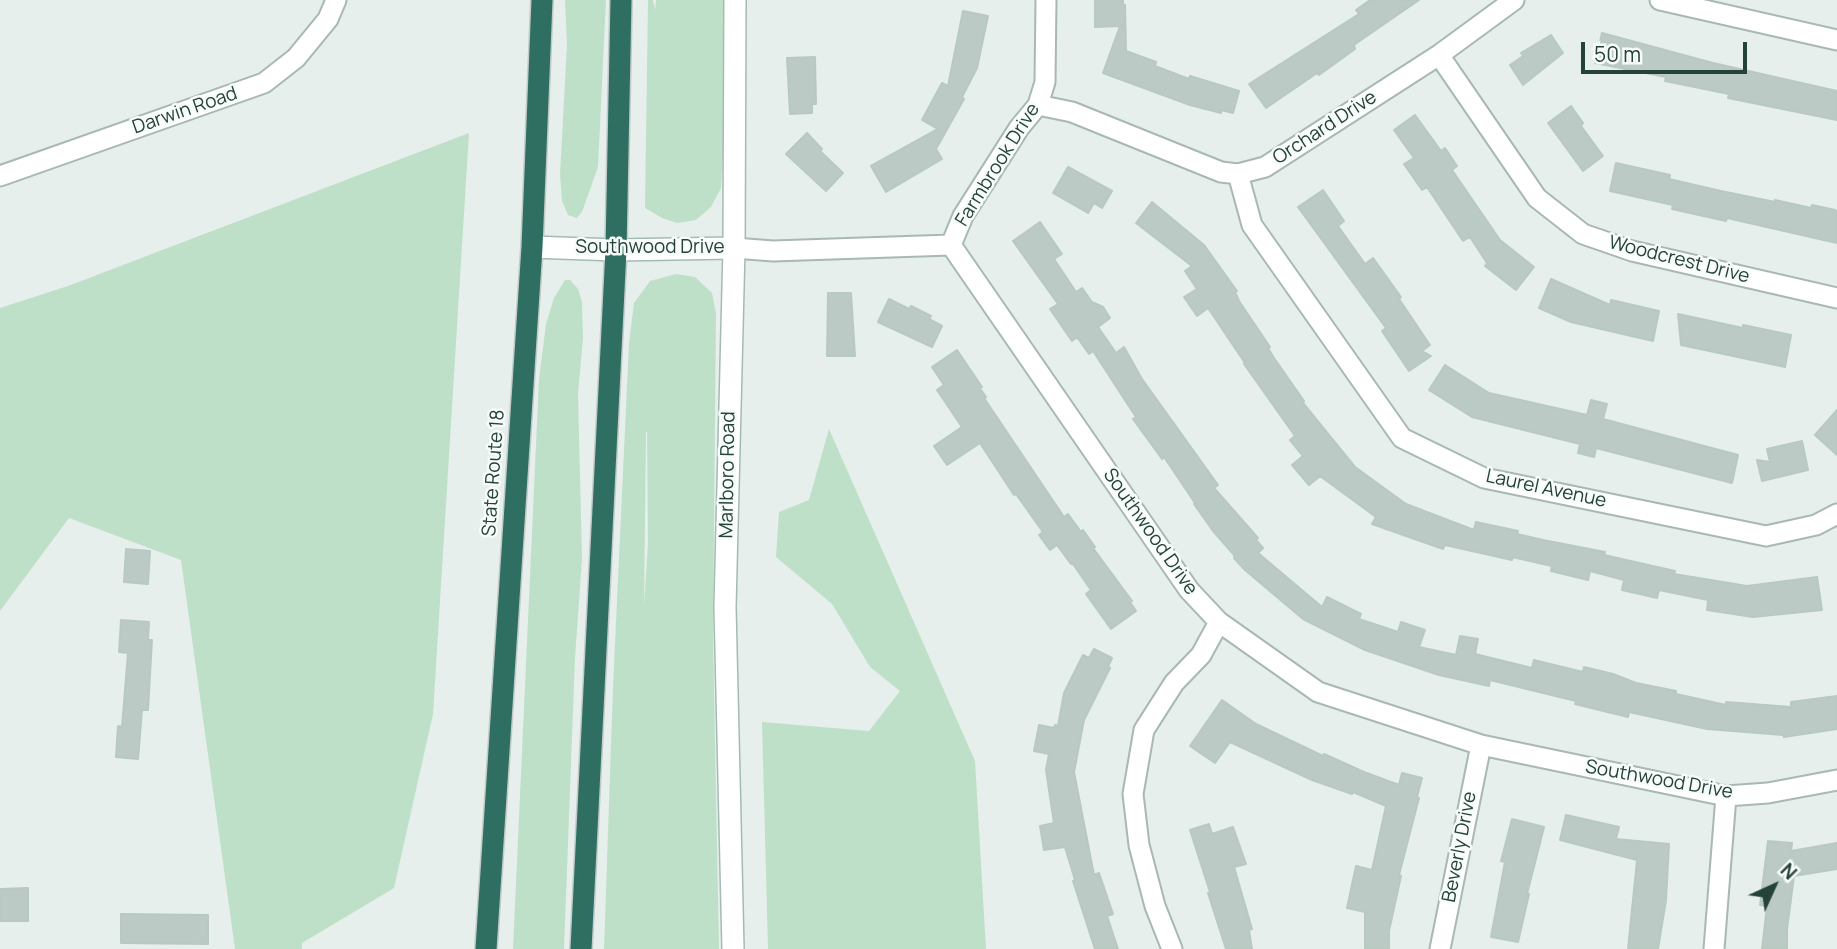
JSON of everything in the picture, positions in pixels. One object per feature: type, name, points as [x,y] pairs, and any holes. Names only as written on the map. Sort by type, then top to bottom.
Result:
[{"type":"highway","name":"State Route 18","points":[[484,948],[532,247],[542,0]]},
{"type":"highway","points":[[581,949],[616,250],[621,0]]},
{"type":"street","name":"Darwin Road","points":[[0,176],[264,83],[296,58],[328,19],[336,0]]},
{"type":"street","name":"Marlboro Road","points":[[733,949],[725,607],[734,248],[735,0]]},
{"type":"street","name":"Farmbrook Drive","points":[[951,245],[963,216],[1019,128],[1038,105],[1045,82],[1046,0]]},
{"type":"street","name":"Orchard Drive","points":[[1238,174],[1265,167],[1439,55],[1514,0]]},
{"type":"street","points":[[1660,0],[1837,40]]},
{"type":"street","name":"Woodcrest Drive","points":[[1439,55],[1537,198],[1583,234],[1632,251],[1837,298]]},
{"type":"street","points":[[1038,105],[1072,112],[1221,172],[1238,174]]},
{"type":"street","name":"Laurel Avenue","points":[[1238,174],[1252,225],[1402,438],[1484,478],[1766,536],[1816,525],[1837,514]]},
{"type":"street","name":"Southwood Drive","points":[[532,247],[616,250],[734,248],[772,251],[951,245],[1189,590],[1219,622],[1318,692],[1481,745],[1726,796],[1768,793],[1837,780]]},
{"type":"street","points":[[1172,949],[1155,906],[1139,845],[1133,794],[1144,730],[1174,683],[1201,655],[1219,622]]},
{"type":"street","name":"Beverly Drive","points":[[1440,949],[1481,745]]},
{"type":"street","points":[[1714,949],[1726,796]]},
{"type":"green space","points":[[565,0],[606,0],[598,167],[582,212],[577,218],[568,215],[562,201],[560,174],[567,45]]},
{"type":"green space","points":[[648,0],[653,0],[655,10],[656,0],[723,0],[721,188],[711,207],[696,220],[677,223],[645,208]]},
{"type":"green space","points":[[469,133],[433,714],[394,888],[302,943],[302,949],[235,949],[181,560],[69,518],[0,611],[0,308],[68,286]]},
{"type":"green space","points":[[676,274],[695,277],[712,293],[716,313],[713,636],[719,949],[604,949],[629,343],[634,303],[650,281]],"holes":[[[647,431],[648,543],[644,606]]]},
{"type":"green space","points":[[565,280],[570,280],[578,289],[582,302],[583,338],[578,394],[582,559],[575,658],[564,949],[513,949],[539,379],[546,324],[554,298]]},
{"type":"green space","points":[[829,429],[975,761],[986,949],[768,949],[762,722],[869,731],[900,691],[870,667],[832,604],[776,557],[779,512],[809,500]]},
{"type":"building","points":[[1095,0],[1123,0],[1126,51],[1156,62],[1155,66],[1189,79],[1190,76],[1239,91],[1233,113],[1221,110],[1221,113],[1190,105],[1103,73],[1120,26],[1095,27]]},
{"type":"building","points":[[1370,0],[1419,0],[1354,45],[1355,49],[1319,75],[1317,73],[1266,108],[1249,84],[1359,14],[1356,10]]},
{"type":"building","points":[[963,11],[988,16],[977,68],[962,97],[964,99],[936,149],[942,159],[886,192],[871,166],[938,129],[922,120],[942,83],[948,86]]},
{"type":"building","points":[[1602,33],[1713,63],[1837,91],[1837,120],[1728,98],[1729,94],[1665,81],[1666,77],[1595,63]]},
{"type":"building","points":[[1551,35],[1563,53],[1523,85],[1510,65],[1523,56],[1521,53]]},
{"type":"building","points":[[815,57],[816,104],[812,104],[812,113],[790,114],[787,58]]},
{"type":"building","points":[[1571,106],[1583,123],[1581,126],[1603,156],[1583,171],[1548,123]]},
{"type":"building","points":[[1415,115],[1441,151],[1445,148],[1457,166],[1452,170],[1500,240],[1534,267],[1516,290],[1485,266],[1487,263],[1470,237],[1463,241],[1427,187],[1422,190],[1404,164],[1414,158],[1394,130]]},
{"type":"building","points":[[807,133],[822,149],[820,151],[843,173],[826,191],[786,154]]},
{"type":"building","points":[[1616,163],[1670,175],[1669,179],[1721,191],[1835,210],[1837,243],[1727,218],[1726,221],[1672,209],[1673,205],[1610,191]]},
{"type":"building","points":[[1068,167],[1112,191],[1102,208],[1094,203],[1088,213],[1053,193]]},
{"type":"building","points":[[1323,190],[1344,221],[1338,226],[1365,264],[1373,258],[1430,345],[1422,351],[1431,356],[1409,371],[1382,331],[1386,328],[1298,207]]},
{"type":"building","points":[[1152,202],[1204,245],[1237,291],[1235,292],[1239,301],[1303,403],[1355,467],[1406,504],[1474,530],[1476,522],[1518,531],[1517,534],[1605,552],[1604,555],[1675,571],[1674,574],[1747,586],[1817,577],[1822,610],[1753,617],[1707,610],[1708,600],[1659,590],[1657,598],[1622,590],[1624,580],[1590,571],[1588,580],[1551,571],[1552,566],[1512,557],[1512,560],[1445,545],[1443,549],[1372,524],[1376,517],[1320,476],[1309,485],[1292,465],[1303,456],[1290,440],[1295,436],[1208,308],[1197,316],[1184,297],[1197,289],[1185,271],[1192,266],[1136,223]]},
{"type":"building","points":[[1040,222],[1062,254],[1054,259],[1076,292],[1082,288],[1092,302],[1103,307],[1110,318],[1098,327],[1116,353],[1124,347],[1142,379],[1218,485],[1214,488],[1258,538],[1256,540],[1263,548],[1258,553],[1322,607],[1327,597],[1361,614],[1359,619],[1398,632],[1401,622],[1425,630],[1419,647],[1456,655],[1460,636],[1478,639],[1475,654],[1532,668],[1534,660],[1583,672],[1584,667],[1636,683],[1676,691],[1676,694],[1726,705],[1726,702],[1791,707],[1791,702],[1837,696],[1837,729],[1784,737],[1707,729],[1629,712],[1628,717],[1490,680],[1489,686],[1439,675],[1365,650],[1303,619],[1234,558],[1194,504],[1164,457],[1162,459],[1133,419],[1136,417],[1093,351],[1089,354],[1077,337],[1072,341],[1050,309],[1058,304],[1013,241]]},
{"type":"building","points":[[1551,279],[1610,305],[1611,300],[1659,311],[1653,341],[1571,322],[1539,308]]},
{"type":"building","points":[[828,293],[851,293],[855,356],[827,356]]},
{"type":"building","points":[[889,299],[931,316],[929,319],[942,326],[932,347],[878,322]]},
{"type":"building","points":[[1678,314],[1791,335],[1785,367],[1681,345]]},
{"type":"building","points":[[957,350],[982,387],[979,387],[986,397],[984,398],[1064,517],[1068,514],[1081,532],[1083,530],[1132,601],[1130,602],[1136,611],[1111,629],[1086,594],[1091,590],[1073,564],[1057,545],[1050,550],[1039,535],[1043,532],[1016,494],[1014,495],[980,443],[947,465],[934,446],[962,427],[937,390],[944,385],[932,367]]},
{"type":"building","points":[[1445,365],[1489,393],[1587,415],[1591,400],[1607,404],[1603,419],[1738,455],[1732,483],[1596,448],[1594,457],[1578,453],[1580,444],[1472,417],[1429,390]]},
{"type":"building","points":[[1837,410],[1837,455],[1815,435]]},
{"type":"building","points":[[1802,441],[1808,470],[1762,481],[1757,460],[1770,462],[1767,449]]},
{"type":"building","points":[[126,549],[150,551],[148,584],[124,582]]},
{"type":"building","points":[[121,620],[149,622],[148,640],[152,640],[148,710],[142,710],[138,759],[116,757],[118,726],[122,727],[128,653],[119,652]]},
{"type":"building","points":[[1094,649],[1112,658],[1108,667],[1110,668],[1084,720],[1074,772],[1094,875],[1099,873],[1113,914],[1107,916],[1118,949],[1095,949],[1065,847],[1044,850],[1040,826],[1054,823],[1046,770],[1049,754],[1034,751],[1039,725],[1054,728],[1055,725],[1058,726],[1064,693],[1083,655],[1089,658]]},
{"type":"building","points":[[1222,700],[1256,724],[1364,772],[1399,785],[1402,773],[1422,778],[1399,875],[1401,876],[1389,931],[1389,949],[1365,949],[1365,912],[1347,908],[1356,866],[1372,870],[1386,806],[1353,792],[1352,794],[1312,780],[1230,742],[1215,763],[1190,746]]},
{"type":"building","points":[[1566,815],[1619,827],[1616,839],[1669,844],[1666,900],[1658,949],[1628,949],[1637,860],[1560,840]]},
{"type":"building","points":[[1512,819],[1544,827],[1518,942],[1491,937],[1505,862],[1501,861]]},
{"type":"building","points":[[1209,824],[1212,834],[1233,827],[1246,864],[1234,867],[1252,929],[1249,930],[1252,949],[1226,949],[1190,830]]},
{"type":"building","points":[[1768,841],[1792,843],[1791,851],[1837,843],[1837,869],[1794,876],[1787,949],[1762,949],[1767,906],[1760,905]]},
{"type":"building","points":[[28,888],[28,921],[0,921],[0,889]]},
{"type":"building","points":[[121,914],[208,915],[208,944],[121,943]]}]
